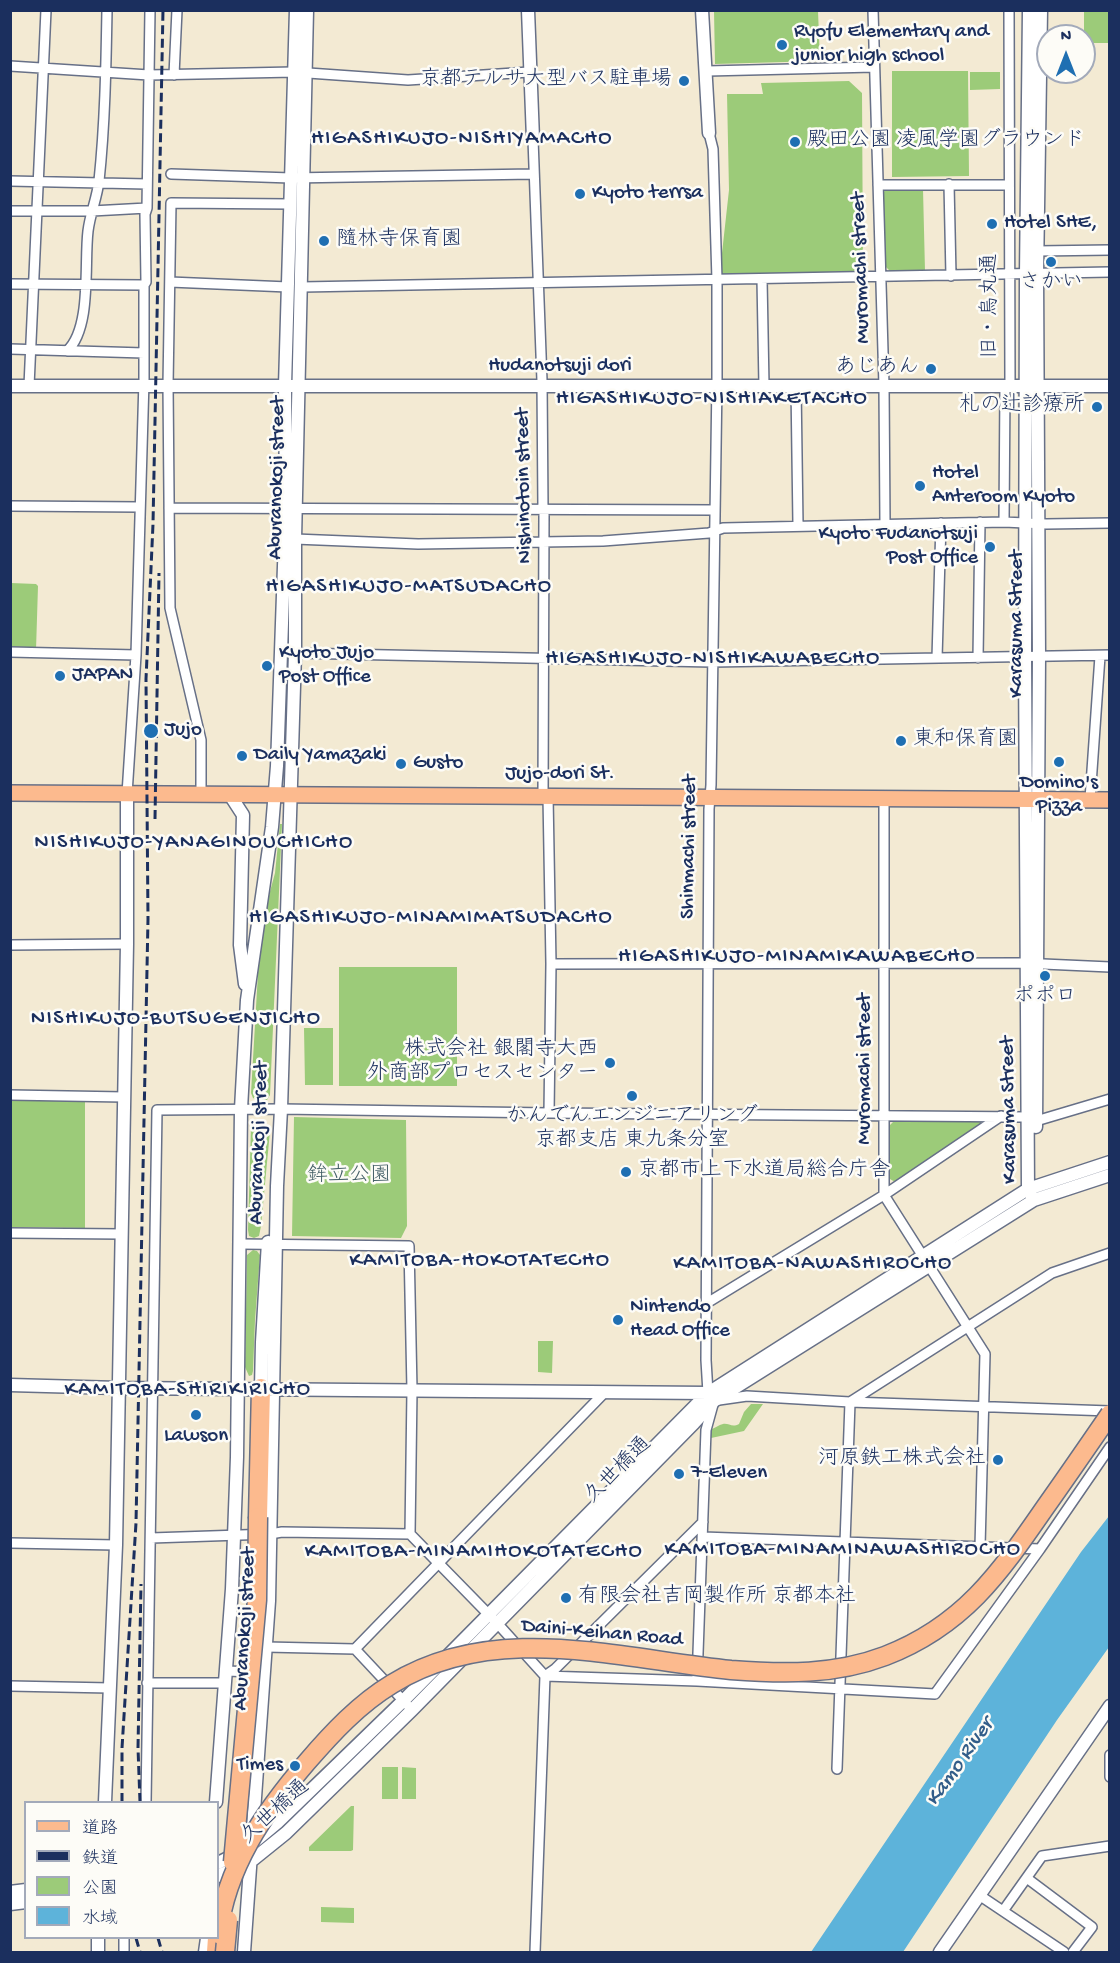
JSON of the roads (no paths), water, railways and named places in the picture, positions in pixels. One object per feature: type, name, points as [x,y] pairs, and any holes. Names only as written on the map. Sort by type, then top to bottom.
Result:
[{"type":"highway","points":[[225,1953],[256,1600],[258,1517],[267,1388]]},
{"type":"highway","name":"Daini-Keihan Road","points":[[219,1925],[223,1903],[240,1858],[268,1810],[286,1786],[352,1713],[384,1689],[433,1664],[468,1654],[503,1648],[551,1648],[754,1672],[808,1672],[860,1664],[910,1645],[955,1617],[990,1584],[1110,1412]]},
{"type":"highway","name":"Daini-Keihan Road","points":[[1034,1524],[1073,1476],[1110,1424]]},
{"type":"main road","name":"Jujo-dori St.","points":[[10,793],[1110,800]]},
{"type":"street","points":[[29,386],[46,10]]},
{"type":"street","points":[[67,351],[81,327],[84,313],[88,230],[98,183],[106,73],[107,10]]},
{"type":"street","points":[[105,1801],[116,1545],[127,944],[127,794],[136,655],[141,507],[150,10]]},
{"type":"street","points":[[174,75],[177,10]]},
{"type":"street","name":"Aburanokoji street","points":[[296,10],[300,72]]},
{"type":"street","name":"Aburanokoji street","points":[[244,1953],[265,1673],[270,1534],[267,1388],[262,1342],[272,1244],[281,1109],[282,655],[299,386],[302,287],[297,178],[300,72],[307,10]]},
{"type":"street","points":[[528,10],[532,139]]},
{"type":"street","name":"Shinmachi street","points":[[697,1682],[706,1430],[711,1397],[707,1303],[706,1115],[717,280],[713,149],[709,133],[702,10]]},
{"type":"street","name":"Muromachi street","points":[[873,10],[884,386],[885,524]]},
{"type":"street","name":"旧・烏丸通","points":[[1004,522],[1008,386],[1009,10]]},
{"type":"street","name":"Karasuma Street","points":[[1029,10],[1032,523],[1039,657],[1032,799]]},
{"type":"street","name":"Karasuma Street","points":[[1031,274],[1037,251],[1041,10]]},
{"type":"street","points":[[10,66],[149,75],[300,72],[408,80],[529,72]]},
{"type":"street","points":[[707,71],[874,67]]},
{"type":"street","name":"Nishinotoin street","points":[[532,139],[542,387],[546,796],[551,964],[549,1113]]},
{"type":"street","points":[[171,174],[297,178],[533,174]]},
{"type":"street","name":"Aburanokoji street","points":[[216,1801],[234,1536],[241,1244],[241,1109],[247,1000],[272,827],[282,795],[295,653],[295,539],[291,508],[285,386],[290,204],[297,178]]},
{"type":"street","points":[[10,181],[147,184]]},
{"type":"street","points":[[949,184],[951,276]]},
{"type":"street","points":[[878,185],[1009,184]]},
{"type":"street","points":[[201,794],[201,740],[170,608],[168,385],[171,203],[290,204]]},
{"type":"street","points":[[10,211],[147,208]]},
{"type":"street","points":[[1037,251],[1110,250]]},
{"type":"street","points":[[302,287],[1110,272]]},
{"type":"street","points":[[762,279],[764,386]]},
{"type":"street","points":[[170,282],[288,287]]},
{"type":"street","points":[[10,284],[144,285]]},
{"type":"street","points":[[10,349],[144,353]]},
{"type":"street","name":"Hudanotsuji dori","points":[[10,386],[1110,386]]},
{"type":"street","points":[[796,386],[798,525]]},
{"type":"street","points":[[10,506],[141,507]]},
{"type":"street","points":[[169,508],[708,512],[715,510]]},
{"type":"street","points":[[978,658],[980,522]]},
{"type":"street","points":[[295,539],[418,544],[660,538],[709,533],[723,528],[798,525],[980,522],[1110,523]]},
{"type":"street","points":[[938,658],[941,523]]},
{"type":"street","name":"Karasuma Street","points":[[1032,523],[1025,657],[1032,799],[1033,1191]]},
{"type":"street","points":[[10,652],[136,655]]},
{"type":"street","points":[[295,653],[712,662],[1105,655],[1090,800]]},
{"type":"street","points":[[230,795],[243,815],[240,945],[247,1000]]},
{"type":"street","name":"Muromachi street","points":[[884,798],[884,1195]]},
{"type":"street","points":[[10,945],[127,944]]},
{"type":"street","points":[[551,964],[884,963],[1110,967]]},
{"type":"street","points":[[10,1095],[124,1096]]},
{"type":"street","points":[[146,1801],[157,1110],[281,1109],[884,1117],[1001,1116],[1032,1119],[1110,1098]]},
{"type":"street","points":[[707,1303],[884,1195],[1001,1116]]},
{"type":"street","name":"久世橋通","points":[[219,1876],[250,1862],[286,1833],[336,1775],[711,1397],[1033,1191],[1110,1162]]},
{"type":"street","name":"久世橋通","points":[[1033,1191],[1110,1175]]},
{"type":"street","points":[[884,1195],[985,1354],[980,1547]]},
{"type":"street","points":[[10,1233],[122,1234]]},
{"type":"street","points":[[241,1244],[409,1246],[412,1390],[410,1534],[493,1618],[545,1676],[535,1953]]},
{"type":"street","points":[[850,1402],[1052,1273],[1110,1253]]},
{"type":"street","points":[[10,1385],[605,1392],[1110,1412]]},
{"type":"street","points":[[355,1649],[605,1392]]},
{"type":"street","points":[[837,1769],[843,1542],[850,1402]]},
{"type":"street","points":[[545,1676],[935,1694],[1040,1549],[1110,1447]]},
{"type":"street","points":[[545,1676],[555,1669],[703,1522]]},
{"type":"street","points":[[151,1538],[282,1532],[410,1534]]},
{"type":"street","points":[[703,1537],[1040,1549]]},
{"type":"street","points":[[10,1544],[116,1545]]},
{"type":"street","points":[[266,1647],[355,1649],[407,1705]]},
{"type":"street","points":[[147,1683],[265,1673]]},
{"type":"street","points":[[10,1686],[110,1688]]},
{"type":"street","points":[[940,1953],[1110,1706]]},
{"type":"street","points":[[1110,1755],[1110,1777]]},
{"type":"street","name":"久世橋通","points":[[219,1863],[251,1845],[336,1775]]},
{"type":"street","points":[[1003,1911],[1028,1879],[1042,1856],[1110,1846]]},
{"type":"street","points":[[1028,1879],[1092,1927],[1073,1953]]},
{"type":"street","points":[[979,1895],[1064,1953]]},
{"type":"water","name":"Kamo River","points":[[1109,1516],[1109,1647],[1057,1720],[903,1952],[811,1952],[1081,1552]]},
{"type":"railway","points":[[122,1801],[122,1748],[136,1523],[148,919],[146,679],[153,524],[163,10]]},
{"type":"railway","points":[[155,819],[159,573]]},
{"type":"railway","points":[[140,1801],[138,1748],[141,1584]]},
{"type":"railway","points":[[136,1939],[140,1952]]},
{"type":"railway","points":[[158,1939],[162,1952]]},
{"type":"place","name":"Ryofu Elementary and junior high school","points":[[782,45]]},
{"type":"place","name":"京都テルサ大型バス駐車場","points":[[684,81]]},
{"type":"place","name":"殿田公園 凌風学園グラウンド","points":[[795,142]]},
{"type":"place","name":"Kyoto terrsa","points":[[580,194]]},
{"type":"place","name":"Hotel SHE,","points":[[992,224]]},
{"type":"place","name":"隨林寺保育園","points":[[324,241]]},
{"type":"place","name":"さかい","points":[[1051,262]]},
{"type":"place","name":"あじあん","points":[[931,369]]},
{"type":"place","name":"札の辻診療所","points":[[1097,407]]},
{"type":"place","name":"Hotel Anteroom Kyoto","points":[[920,486]]},
{"type":"place","name":"Kyoto Fudanotsuji Post Office","points":[[990,547]]},
{"type":"place","name":"Kyoto Jujo Post Office","points":[[267,666]]},
{"type":"place","name":"JAPAN","points":[[60,676]]},
{"type":"place","name":"Jujo","points":[[151,731]]},
{"type":"place","name":"東和保育園","points":[[901,741]]},
{"type":"place","name":"Daily Yamazaki","points":[[242,756]]},
{"type":"place","name":"Domino's Pizza","points":[[1059,762]]},
{"type":"place","name":"Gusto","points":[[401,764]]},
{"type":"place","name":"ポポロ","points":[[1045,976]]},
{"type":"place","name":"株式会社 銀閣寺大西 外商部プロセスセンター","points":[[610,1063]]},
{"type":"place","name":"かんでんエンジニアリング 京都支店 東九条分室","points":[[632,1096]]},
{"type":"place","name":"京都市上下水道局総合庁舎","points":[[626,1172]]},
{"type":"place","name":"Nintendo Head Office","points":[[618,1320]]},
{"type":"place","name":"Lawson","points":[[196,1415]]},
{"type":"place","name":"河原鉄工株式会社","points":[[998,1460]]},
{"type":"place","name":"7-Eleven","points":[[679,1474]]},
{"type":"place","name":"有限会社吉岡製作所 京都本社","points":[[566,1598]]},
{"type":"place","name":"Times","points":[[295,1766]]},
{"type":"district","name":"HIGASHIKUJO-NISHIYAMACHO","points":[[462,140]]},
{"type":"district","name":"HIGASHIKUJO-NISHIAKETACHO","points":[[712,400]]},
{"type":"district","name":"HIGASHIKUJO-MATSUDACHO","points":[[409,588]]},
{"type":"district","name":"HIGASHIKUJO-NISHIKAWABECHO","points":[[713,660]]},
{"type":"district","name":"NISHIKUJO-YANAGINOUCHICHO","points":[[194,844]]},
{"type":"district","name":"HIGASHIKUJO-MINAMIMATSUDACHO","points":[[431,919]]},
{"type":"district","name":"HIGASHIKUJO-MINAMIKAWABECHO","points":[[797,958]]},
{"type":"district","name":"NISHIKUJO-BUTSUGENJICHO","points":[[176,1020]]},
{"type":"district","name":"KAMITOBA-HOKOTATECHO","points":[[480,1262]]},
{"type":"district","name":"KAMITOBA-NAWASHIROCHO","points":[[813,1265]]},
{"type":"district","name":"KAMITOBA-SHIRIKIRICHO","points":[[188,1391]]},
{"type":"district","name":"KAMITOBA-MINAMINAWASHIROCHO","points":[[843,1551]]},
{"type":"district","name":"KAMITOBA-MINAMIHOKOTATECHO","points":[[474,1553]]},
{"type":"park label","name":"鉾立公園","points":[[349,1177]]}]
